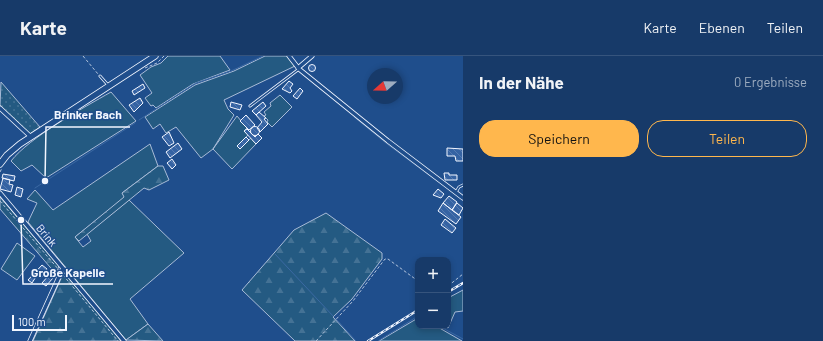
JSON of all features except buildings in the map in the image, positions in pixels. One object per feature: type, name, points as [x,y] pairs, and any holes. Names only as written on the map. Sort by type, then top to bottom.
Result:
[{"type":"main road","points":[[0,164],[14,149],[31,137],[155,56]]},
{"type":"street","points":[[289,56],[299,69],[388,141],[463,198]]},
{"type":"street","points":[[299,69],[312,56]]},
{"type":"street","points":[[0,108],[31,137]]},
{"type":"street","name":"Brink","points":[[0,193],[124,341]]},
{"type":"street","points":[[30,341],[63,268]]},
{"type":"lane","points":[[250,106],[299,69]]},
{"type":"lane","points":[[100,76],[109,87]]},
{"type":"lane","points":[[456,192],[459,187],[463,185]]},
{"type":"path","points":[[83,56],[100,76]]},
{"type":"path","points":[[159,56],[162,59],[164,56]]},
{"type":"path","points":[[316,341],[352,301],[384,259],[388,259],[415,279]]},
{"type":"path","points":[[451,284],[463,274]]},
{"type":"green space","points":[[168,56],[220,56],[230,70],[193,84],[156,108],[153,105],[151,106],[145,98],[152,93],[140,75],[151,67],[161,63]]},
{"type":"green space","points":[[265,56],[287,56],[295,66],[224,100],[228,109],[234,115],[213,149],[201,158],[176,127],[166,133],[160,124],[153,129],[145,117],[195,85],[234,71]]},
{"type":"green space","points":[[1,82],[40,127],[30,134],[0,106]]},
{"type":"green space","points":[[111,92],[136,121],[46,178],[32,165],[21,171],[11,161],[31,142],[44,133]]},
{"type":"green space","points":[[280,95],[292,107],[272,127],[267,122],[268,120],[264,116],[266,115],[264,112],[271,106],[270,103]]},
{"type":"green space","points":[[237,116],[247,128],[244,131],[248,135],[238,146],[240,148],[251,138],[256,144],[232,169],[213,149]]},
{"type":"green space","points":[[150,144],[158,166],[122,193],[125,197],[75,237],[83,247],[91,241],[87,234],[129,200],[184,253],[130,299],[148,324],[126,340],[28,222],[37,203],[27,199],[35,190],[53,210]]},
{"type":"green space","points":[[158,166],[163,166],[169,180],[149,190],[144,188],[79,241],[75,237],[124,197],[122,193]]},
{"type":"green space","points":[[0,197],[59,266],[56,274],[0,209]]},
{"type":"green space","points":[[326,213],[382,253],[382,259],[352,299],[333,317],[355,341],[295,341],[242,290],[294,230]]},
{"type":"green space","points":[[17,243],[35,256],[17,280],[1,269]]},
{"type":"green space","points":[[64,272],[121,341],[33,341]]},
{"type":"green space","points":[[463,290],[463,311],[455,312],[451,321],[451,296]]},
{"type":"green space","points":[[415,320],[415,329],[441,329],[462,341],[379,341]]},
{"type":"green space","points":[[148,324],[163,341],[126,340]]},
{"type":"waterway","points":[[139,120],[196,83],[231,71],[263,56]]},
{"type":"waterway","points":[[354,117],[387,144],[437,181]]},
{"type":"waterway","points":[[35,188],[135,123]]},
{"type":"waterway","points":[[275,254],[333,316]]},
{"type":"waterway","points":[[378,341],[415,318]]},
{"type":"waterway","points":[[336,319],[356,341]]},
{"type":"waterway","points":[[445,329],[463,339]]},
{"type":"railway","points":[[451,290],[463,283]]},
{"type":"railway","points":[[368,341],[415,312]]},
{"type":"place","name":"Brinker Bach","points":[[45,181]]},
{"type":"place","name":"Große Kapelle","points":[[21,220]]}]
